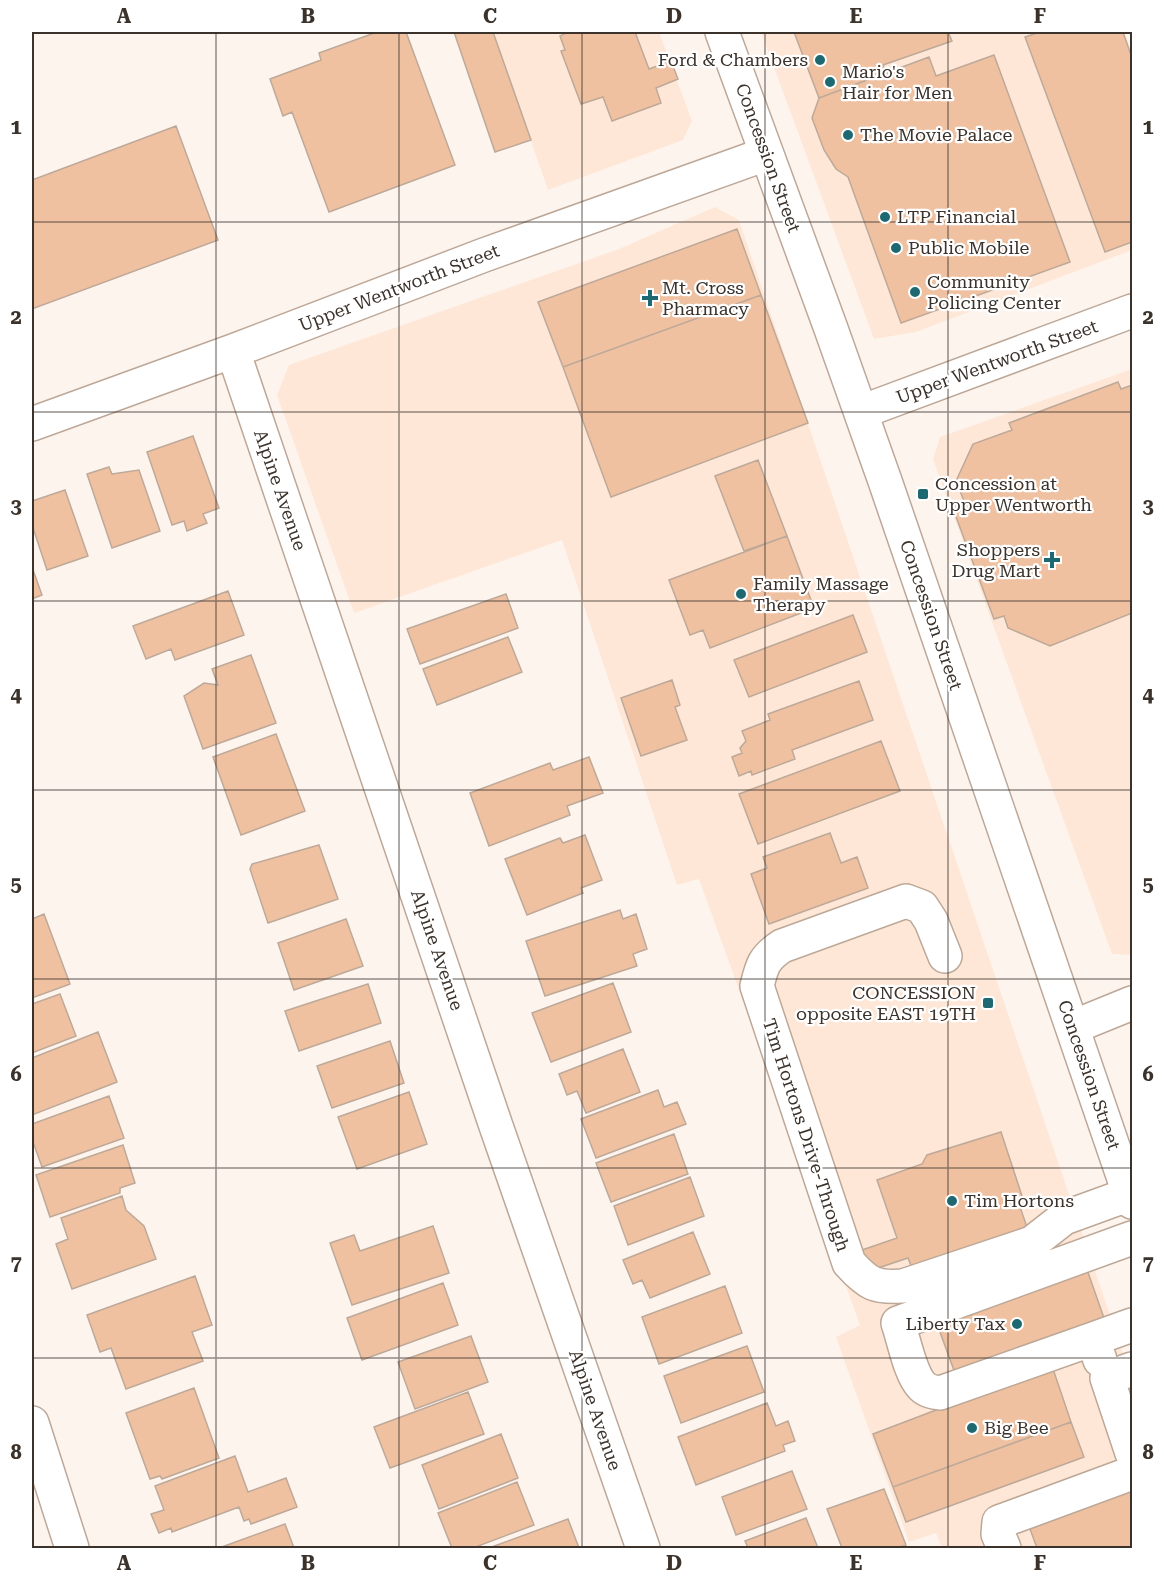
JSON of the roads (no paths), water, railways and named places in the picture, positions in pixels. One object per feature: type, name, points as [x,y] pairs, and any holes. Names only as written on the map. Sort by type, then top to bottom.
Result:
[{"type":"street","name":"Concession Street","points":[[722,32],[861,412],[1131,1198]]},
{"type":"street","name":"Upper Wentworth Street","points":[[32,424],[233,351],[484,255],[766,154]]},
{"type":"street","name":"Upper Wentworth Street","points":[[861,412],[1132,311]]},
{"type":"street","name":"Alpine Avenue","points":[[233,351],[493,1115],[644,1548]]},
{"type":"street","name":"Tim Hortons Drive-Through","points":[[945,956],[931,921],[922,907],[906,901],[782,946],[768,955],[761,967],[757,986],[849,1263],[864,1280],[882,1288],[903,1287],[1032,1243],[1064,1218],[1131,1198]]},
{"type":"street","points":[[1073,1027],[1132,1003]]},
{"type":"street","points":[[1132,1238],[898,1323],[916,1377],[923,1387],[931,1392],[940,1393],[1132,1325]]},
{"type":"street","points":[[1093,1340],[1120,1373],[1132,1453]]},
{"type":"street","points":[[32,1424],[72,1548]]},
{"type":"street","points":[[1004,1548],[998,1534],[999,1522],[1132,1473]]},
{"type":"place","name":"Ford & Chambers","points":[[820,60]]},
{"type":"place","name":"Mario's Hair for Men","points":[[830,82]]},
{"type":"place","name":"The Movie Palace","points":[[848,135]]},
{"type":"place","name":"LTP Financial","points":[[885,217]]},
{"type":"place","name":"Public Mobile","points":[[896,248]]},
{"type":"place","name":"Community Policing Center","points":[[915,292]]},
{"type":"place","name":"Mt. Cross Pharmacy","points":[[650,298]]},
{"type":"place","name":"Concession at Upper Wentworth","points":[[923,494]]},
{"type":"place","name":"Shoppers Drug Mart","points":[[1052,560]]},
{"type":"place","name":"Family Massage Therapy","points":[[741,594]]},
{"type":"place","name":"CONCESSION opposite EAST 19TH","points":[[988,1003]]},
{"type":"place","name":"Tim Hortons","points":[[952,1201]]},
{"type":"place","name":"Liberty Tax","points":[[1017,1324]]},
{"type":"place","name":"Big Bee","points":[[972,1428]]}]
